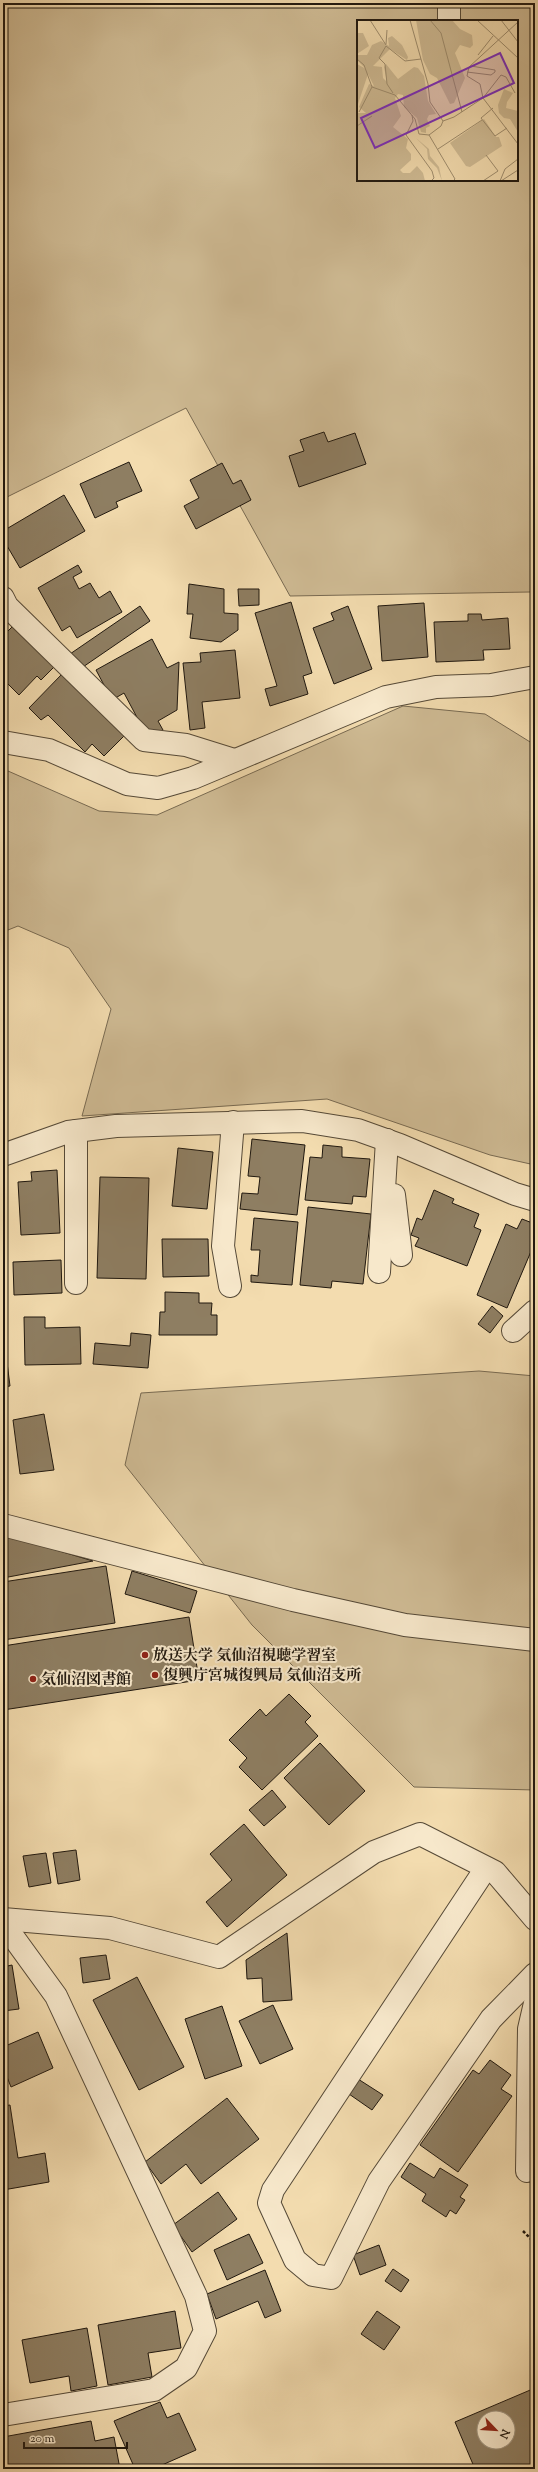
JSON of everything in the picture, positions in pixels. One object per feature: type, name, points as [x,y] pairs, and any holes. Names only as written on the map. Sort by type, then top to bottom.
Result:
[{"type":"street","points":[[449,3],[449,20]]},
{"type":"street","points":[[3,598],[7,606],[144,740],[186,745],[234,760]]},
{"type":"street","points":[[3,742],[49,750],[127,784],[158,788],[193,778],[386,697],[436,687],[491,685],[535,677]]},
{"type":"street","points":[[3,1154],[76,1131],[116,1126],[302,1121],[358,1130],[388,1140],[515,1194],[535,1200]]},
{"type":"street","points":[[230,1286],[223,1246],[233,1122]]},
{"type":"street","points":[[76,1131],[76,1283]]},
{"type":"street","points":[[388,1140],[401,1255]]},
{"type":"street","points":[[379,1272],[388,1140]]},
{"type":"street","points":[[512,1330],[535,1311]]},
{"type":"street","points":[[3,1525],[293,1600],[397,1624],[535,1640]]},
{"type":"street","points":[[3,1919],[110,1928],[219,1956],[374,1852],[420,1834],[495,1872],[535,1919]]},
{"type":"street","points":[[486,1868],[273,2190],[269,2203],[295,2260],[313,2275],[331,2278],[379,2181],[491,2019],[535,1974]]},
{"type":"street","points":[[3,1924],[56,1996],[196,2296],[205,2331],[186,2368],[154,2390],[3,2415]]},
{"type":"street","points":[[527,2171],[529,2029],[535,2003]]},
{"type":"path","points":[[523,2231],[535,2243]]},
{"type":"shaded area","points":[[3,3],[535,3],[535,595],[530,592],[290,596],[186,408],[3,499]]},
{"type":"shaded area","points":[[403,706],[485,714],[535,745],[535,1165],[490,1155],[327,1099],[82,1116],[111,1009],[69,948],[18,926],[3,932],[3,772],[8,771],[99,811],[157,815]]},
{"type":"shaded area","points":[[479,1371],[535,1376],[535,1790],[414,1787],[252,1625],[125,1465],[141,1393]]},
{"type":"building","points":[[324,432],[328,442],[355,433],[366,464],[299,487],[289,456],[304,451],[300,440]]},
{"type":"building","points":[[129,462],[142,491],[116,502],[118,507],[95,518],[80,484]]},
{"type":"building","points":[[222,463],[233,484],[241,480],[251,500],[196,529],[184,506],[199,498],[190,480]]},
{"type":"building","points":[[64,495],[85,531],[20,568],[3,539],[3,531]]},
{"type":"building","points":[[78,565],[82,572],[73,577],[79,589],[90,583],[99,598],[110,591],[122,612],[77,638],[70,626],[62,631],[38,588]]},
{"type":"building","points":[[189,584],[224,589],[224,613],[238,614],[238,630],[221,642],[190,638],[193,614],[187,614]]},
{"type":"building","points":[[238,589],[259,589],[259,605],[239,606]]},
{"type":"building","points":[[291,602],[312,673],[303,676],[308,694],[270,706],[265,689],[277,686],[255,613]]},
{"type":"building","points":[[424,603],[428,657],[382,661],[378,606]]},
{"type":"building","points":[[140,606],[150,621],[80,669],[70,654]]},
{"type":"building","points":[[348,606],[372,669],[334,684],[313,628],[334,620],[331,613]]},
{"type":"building","points":[[468,614],[481,614],[482,620],[508,618],[510,649],[483,650],[484,660],[436,662],[434,622],[468,621]]},
{"type":"building","points":[[15,624],[55,666],[41,680],[37,676],[19,695],[3,679],[3,636]]},
{"type":"building","points":[[152,639],[167,668],[179,662],[177,710],[158,721],[163,730],[148,738],[124,693],[112,700],[96,670]]},
{"type":"building","points":[[235,650],[240,698],[202,702],[205,728],[190,730],[183,663],[201,662],[200,653]]},
{"type":"building","points":[[62,674],[125,735],[104,756],[92,744],[85,752],[48,715],[41,720],[29,708]]},
{"type":"building","points":[[252,1139],[305,1145],[297,1215],[240,1209],[242,1193],[258,1194],[260,1177],[248,1176]]},
{"type":"building","points":[[323,1145],[342,1147],[342,1157],[370,1159],[366,1197],[353,1196],[352,1204],[305,1200],[310,1157],[322,1158]]},
{"type":"building","points":[[178,1148],[213,1152],[207,1209],[172,1206]]},
{"type":"building","points":[[57,1170],[60,1233],[21,1235],[18,1182],[32,1181],[31,1172]]},
{"type":"building","points":[[100,1177],[149,1178],[146,1279],[97,1278]]},
{"type":"building","points":[[434,1190],[454,1199],[452,1203],[479,1214],[474,1227],[481,1230],[467,1266],[415,1246],[419,1238],[411,1235],[417,1218],[422,1220]]},
{"type":"building","points":[[308,1207],[371,1214],[363,1284],[332,1281],[331,1288],[300,1285]]},
{"type":"building","points":[[254,1218],[298,1222],[292,1285],[251,1282],[251,1275],[258,1276],[260,1250],[251,1250]]},
{"type":"building","points":[[522,1219],[535,1224],[535,1242],[507,1308],[477,1295],[506,1224],[517,1229]]},
{"type":"building","points":[[162,1239],[208,1239],[209,1276],[163,1277]]},
{"type":"building","points":[[61,1260],[62,1293],[14,1295],[13,1262]]},
{"type":"building","points":[[165,1292],[199,1293],[199,1303],[212,1303],[211,1315],[217,1315],[217,1335],[159,1335],[160,1312],[165,1312]]},
{"type":"building","points":[[492,1306],[503,1316],[490,1333],[478,1324]]},
{"type":"building","points":[[24,1317],[45,1317],[45,1328],[80,1327],[81,1364],[25,1365]]},
{"type":"building","points":[[3,1331],[10,1386],[3,1387]]},
{"type":"building","points":[[131,1333],[151,1335],[148,1368],[93,1364],[95,1343],[130,1346]]},
{"type":"building","points":[[44,1414],[54,1470],[20,1474],[13,1420]]},
{"type":"building","points":[[3,1534],[93,1561],[3,1578]]},
{"type":"building","points":[[106,1566],[115,1623],[3,1640],[3,1582]]},
{"type":"building","points":[[132,1571],[197,1591],[190,1613],[125,1594]]},
{"type":"building","points":[[189,1617],[199,1680],[3,1710],[3,1646]]},
{"type":"building","points":[[289,1694],[311,1716],[305,1722],[318,1736],[262,1790],[239,1767],[247,1758],[229,1740],[260,1709],[266,1716]]},
{"type":"building","points":[[320,1743],[365,1791],[329,1825],[284,1778]]},
{"type":"building","points":[[272,1790],[286,1807],[264,1826],[249,1810]]},
{"type":"building","points":[[244,1824],[287,1875],[227,1927],[206,1902],[232,1880],[210,1854]]},
{"type":"building","points":[[76,1850],[80,1880],[58,1884],[53,1853]]},
{"type":"building","points":[[46,1853],[51,1883],[29,1887],[23,1856]]},
{"type":"building","points":[[287,1933],[292,2000],[263,2002],[262,1978],[247,1979],[246,1960]]},
{"type":"building","points":[[106,1955],[110,1979],[83,1983],[80,1958]]},
{"type":"building","points":[[12,1965],[19,2009],[3,2011],[3,1967]]},
{"type":"building","points":[[137,1977],[184,2067],[139,2090],[93,2000]]},
{"type":"building","points":[[273,2005],[293,2049],[260,2064],[239,2021]]},
{"type":"building","points":[[222,2006],[242,2066],[205,2079],[185,2019]]},
{"type":"building","points":[[38,2032],[53,2068],[11,2087],[3,2067],[3,2047]]},
{"type":"building","points":[[490,2060],[511,2075],[501,2089],[512,2096],[458,2172],[420,2145],[473,2070],[479,2074]]},
{"type":"building","points":[[358,2079],[383,2095],[372,2110],[349,2094]]},
{"type":"building","points":[[227,2098],[259,2139],[201,2184],[186,2164],[161,2184],[145,2162]]},
{"type":"building","points":[[10,2105],[18,2158],[45,2153],[49,2182],[3,2190],[3,2106]]},
{"type":"building","points":[[410,2163],[434,2178],[440,2168],[468,2185],[460,2197],[465,2200],[456,2214],[450,2210],[446,2217],[422,2201],[426,2194],[401,2177]]},
{"type":"building","points":[[218,2192],[237,2219],[192,2252],[173,2225]]},
{"type":"building","points":[[249,2234],[263,2263],[227,2280],[214,2250]]},
{"type":"building","points":[[379,2245],[386,2265],[360,2275],[353,2255]]},
{"type":"building","points":[[393,2269],[409,2280],[401,2292],[385,2281]]},
{"type":"building","points":[[265,2270],[281,2311],[265,2318],[258,2301],[216,2319],[207,2294]]},
{"type":"building","points":[[175,2311],[181,2348],[148,2353],[152,2377],[108,2385],[98,2325]]},
{"type":"building","points":[[377,2311],[400,2327],[384,2350],[361,2334]]},
{"type":"building","points":[[87,2328],[97,2386],[71,2391],[69,2376],[30,2383],[22,2340]]},
{"type":"building","points":[[535,2388],[535,2469],[475,2469],[455,2422],[476,2413],[476,2450],[516,2450],[516,2410],[483,2410]]},
{"type":"building","points":[[160,2402],[167,2418],[179,2413],[196,2450],[153,2469],[135,2469],[114,2421]]},
{"type":"building","points":[[91,2421],[95,2441],[114,2437],[120,2469],[3,2469],[3,2437]]},
{"type":"place","name":"放送大学 気仙沼視聴学習室","points":[[145,1655]]},
{"type":"place","name":"復興庁宮城復興局 気仙沼支所","points":[[155,1675]]},
{"type":"place","name":"気仙沼図書館","points":[[33,1679]]}]
